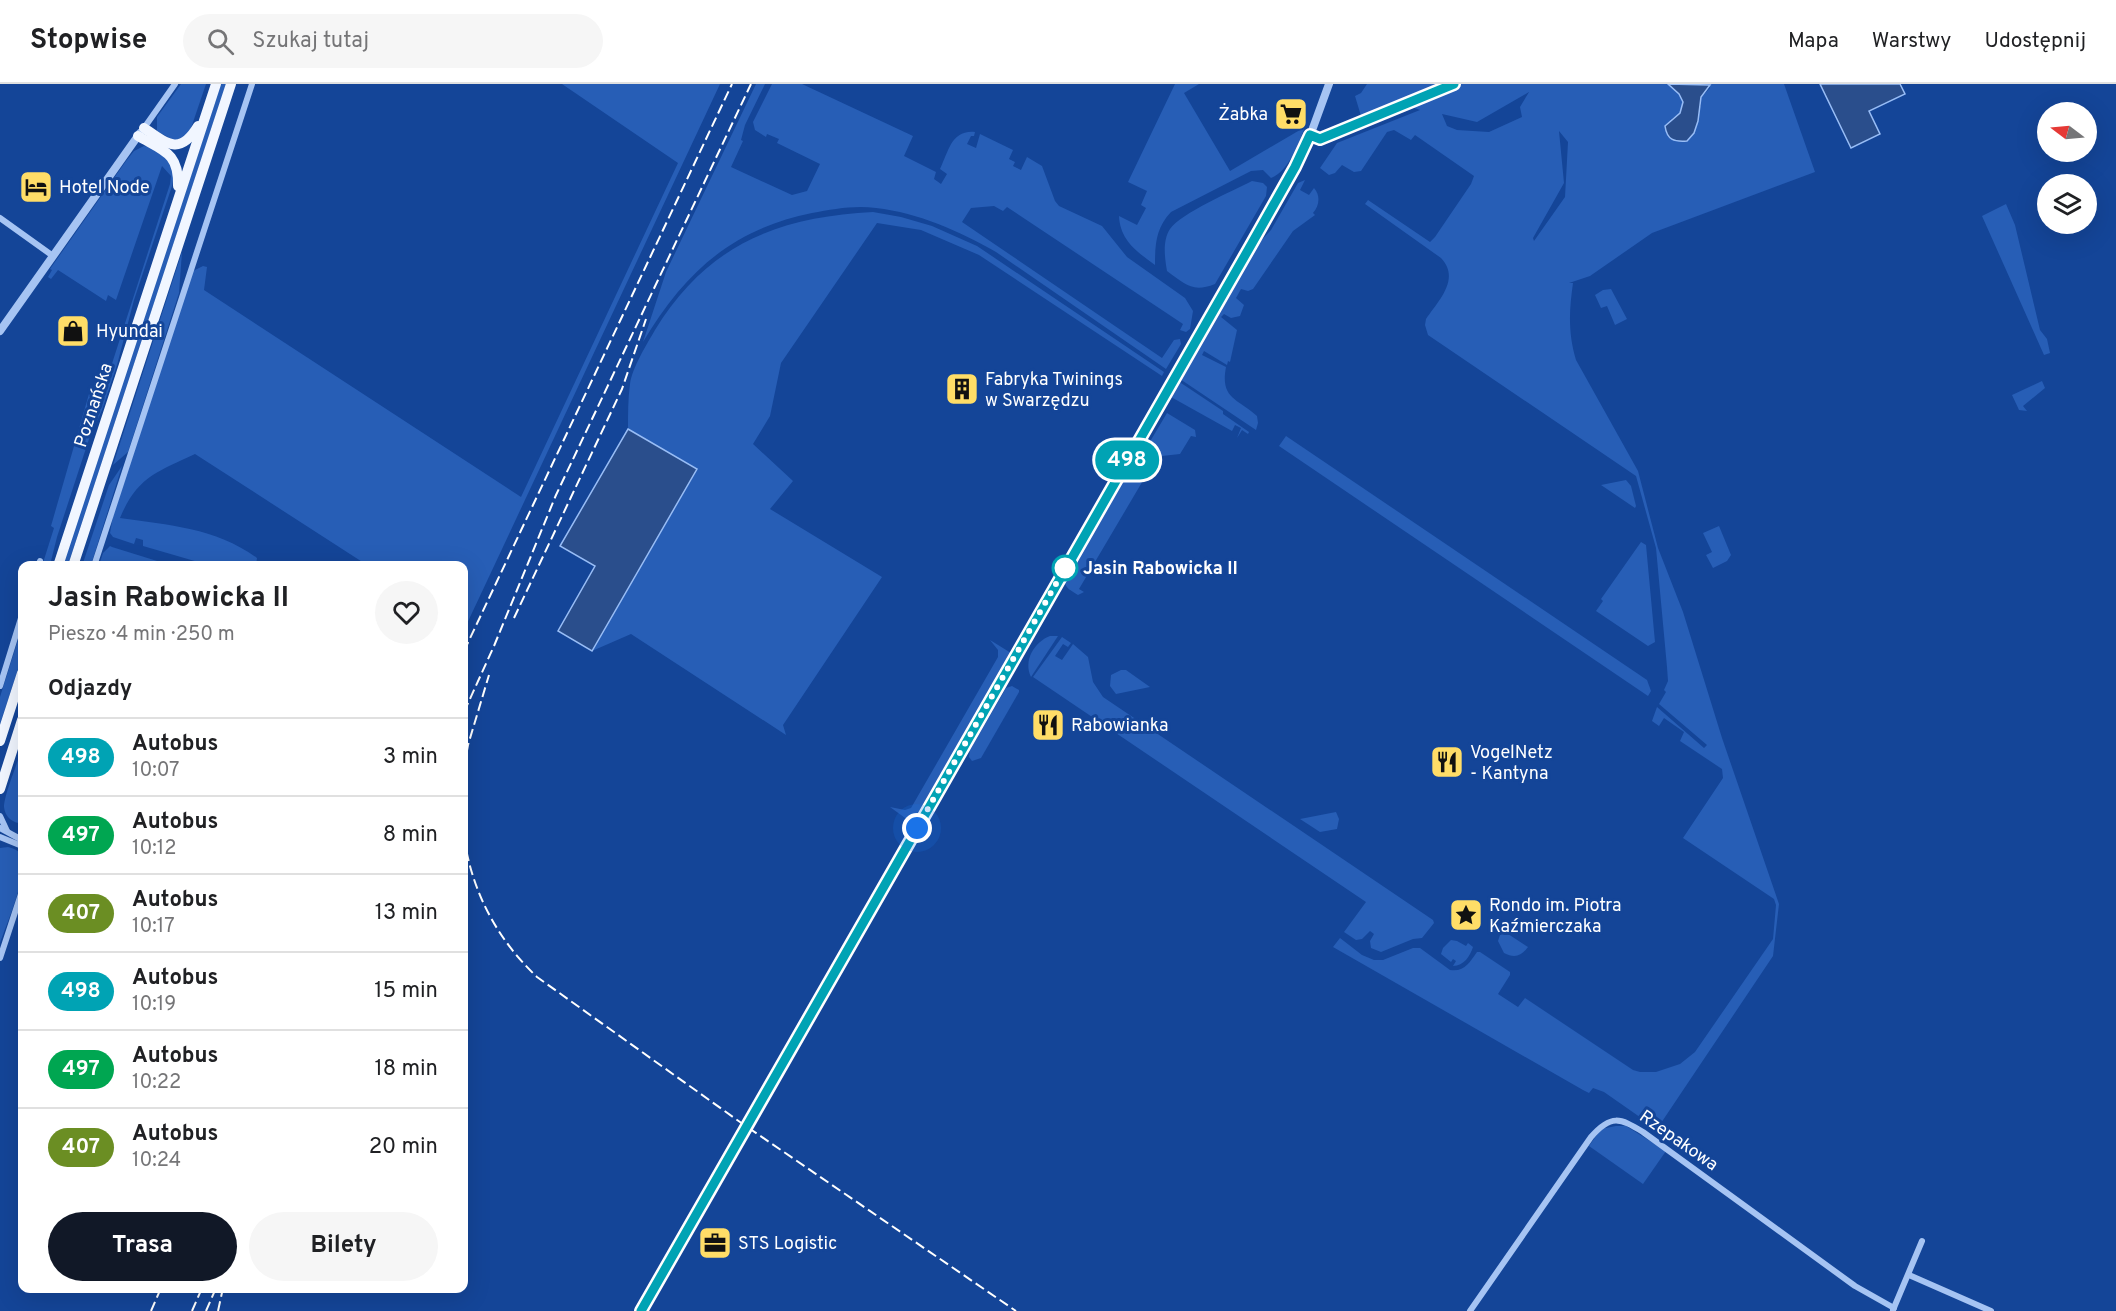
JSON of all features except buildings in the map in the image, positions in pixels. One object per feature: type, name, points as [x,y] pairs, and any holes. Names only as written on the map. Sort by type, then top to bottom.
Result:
[{"type":"main road","name":"Poznańska","points":[[60,561],[216,84]]},
{"type":"main road","name":"Poznańska","points":[[75,561],[231,84]]},
{"type":"main road","points":[[141,132],[168,144],[178,145],[190,139],[206,113]]},
{"type":"main road","points":[[141,132],[173,158],[179,172],[178,199]]},
{"type":"main road","points":[[0,741],[18,685]]},
{"type":"main road","points":[[0,788],[18,732]]},
{"type":"street","points":[[0,331],[175,84]]},
{"type":"street","points":[[96,561],[252,84]]},
{"type":"street","points":[[640,1311],[1295,167],[1329,84]]},
{"type":"street","points":[[1310,135],[1320,139],[1454,84]]},
{"type":"street","points":[[0,218],[53,256]]},
{"type":"street","points":[[0,686],[18,628]]},
{"type":"street","points":[[0,788],[0,798]]},
{"type":"street","points":[[0,816],[8,832]]},
{"type":"street","points":[[0,828],[18,838]]},
{"type":"street","points":[[2,839],[18,845]]},
{"type":"street","points":[[0,958],[18,903]]},
{"type":"street","name":"Rzepakowa","points":[[1470,1311],[1591,1137],[1601,1125],[1612,1120],[1623,1120],[1643,1132],[1855,1286],[1893,1309]]},
{"type":"street","points":[[1893,1309],[1922,1241]]},
{"type":"street","points":[[1909,1275],[1991,1311]]},
{"type":"shaded area","points":[[181,84],[206,84],[189,134],[175,141],[157,131],[157,117]]},
{"type":"shaded area","points":[[221,84],[226,84],[69,561],[64,561]]},
{"type":"shaded area","points":[[562,84],[720,84],[468,621],[468,561],[361,561],[195,454],[159,471],[141,484],[120,518],[192,529],[209,534],[241,548],[257,558],[257,561],[195,561],[143,546],[143,540],[136,538],[134,544],[113,537],[110,533],[113,516],[193,271],[203,266],[207,267],[204,290],[521,497],[678,163]]},
{"type":"shaded area","points":[[756,84],[765,84],[745,125],[741,140],[743,141],[731,167],[792,195],[807,191],[820,164],[777,143],[779,139],[767,134],[766,137],[755,130],[753,122],[772,84],[802,84],[913,136],[904,156],[936,172],[934,179],[941,184],[947,174],[940,169],[952,143],[961,134],[967,132],[975,132],[967,144],[976,148],[980,134],[1013,150],[1009,159],[1015,162],[1013,166],[1021,170],[1027,157],[1042,166],[1059,206],[1102,226],[1127,257],[1185,298],[1193,311],[1190,329],[1186,332],[1180,330],[1183,324],[1007,207],[1003,211],[994,206],[971,208],[962,222],[1162,358],[1174,340],[1180,339],[1181,344],[1166,369],[982,244],[953,230],[908,214],[868,207],[828,210],[783,220],[734,243],[693,275],[675,295],[643,342],[666,272]]},
{"type":"shaded area","points":[[1175,84],[1199,84],[1184,93],[1230,171],[1305,127],[1288,163],[1271,178],[1263,170],[1251,171],[1171,212],[1162,224],[1157,237],[1155,265],[1126,239],[1119,216],[1137,225],[1146,208],[1141,205],[1147,191],[1128,182]]},
{"type":"shaded area","points":[[1367,84],[1668,84],[1679,94],[1683,102],[1680,113],[1670,120],[1701,106],[1701,97],[1710,88],[1709,84],[1784,84],[1815,172],[1652,233],[1590,276],[1569,283],[1573,283],[1570,322],[1576,360],[1638,471],[1658,548],[1683,612],[1722,738],[1779,904],[1773,956],[1657,1129],[1604,1092],[1593,1088],[1589,1093],[1583,1090],[1333,947],[1340,938],[1362,955],[1374,960],[1383,960],[1413,948],[1420,948],[1450,970],[1459,970],[1466,966],[1477,952],[1480,952],[1510,972],[1498,994],[1518,1007],[1525,998],[1633,1070],[1656,1072],[1680,1064],[1695,1052],[1773,939],[1776,905],[1774,899],[1683,838],[1723,778],[1722,769],[1680,741],[1684,732],[1664,718],[1659,726],[1652,721],[1657,707],[1704,748],[1707,745],[1659,704],[1666,692],[1664,690],[1668,681],[1656,548],[1636,476],[1428,335],[1426,319],[1446,290],[1449,274],[1447,266],[1441,258],[1365,204],[1368,200],[1430,242],[1471,184],[1474,176],[1415,135],[1411,140],[1394,130],[1387,132],[1361,171],[1354,172],[1342,165],[1335,173],[1329,175],[1320,168],[1337,143],[1420,110],[1401,103],[1361,116],[1355,96],[1361,93]],"holes":[[[1529,92],[1520,107],[1522,117],[1489,132],[1457,130],[1447,126],[1442,114],[1477,122]],[[1559,131],[1568,142],[1565,197],[1534,241],[1533,238],[1564,183]]]},
{"type":"shaded area","points":[[1668,84],[1710,85],[1701,97],[1698,121],[1694,133],[1687,141],[1672,139],[1666,131],[1665,126],[1680,113],[1683,102],[1679,94]]},
{"type":"shaded area","points":[[1820,84],[1900,84],[1905,94],[1869,111],[1880,134],[1851,148]]},
{"type":"shaded area","points":[[144,146],[164,155],[173,171],[172,186],[134,300],[117,365],[102,410],[89,439],[51,561],[44,561],[54,528],[51,526],[89,394],[94,399],[103,399],[107,379],[171,176],[162,166],[116,300],[108,295],[106,301],[58,270],[51,279],[48,277],[52,270],[50,269],[134,151]]},
{"type":"shaded area","points":[[1305,180],[1300,190],[1309,195],[1314,188],[1318,194],[1318,204],[1313,213],[1315,215],[1293,231],[1253,289],[1248,291],[1241,289],[1236,298],[1244,305],[1240,316],[1231,318],[1224,314],[1221,317],[1237,330],[1230,362],[1228,361],[1227,365],[1204,351],[1202,355],[1226,367],[1225,378],[1228,392],[1257,416],[1256,430],[1180,379],[1256,246],[1271,230],[1298,183]]},
{"type":"shaded area","points":[[1252,181],[1263,183],[1267,187],[1266,196],[1215,284],[1200,288],[1189,286],[1167,271],[1165,244],[1170,229],[1196,209]]},
{"type":"shaded area","points":[[2006,204],[2015,225],[2040,330],[2047,339],[2050,353],[2044,355],[1982,216]]},
{"type":"shaded area","points":[[873,212],[932,226],[977,246],[1164,372],[1162,376],[979,255],[921,230],[877,223],[781,363],[770,416],[753,444],[793,481],[770,509],[882,577],[783,725],[786,735],[631,634],[592,651],[697,470],[628,429],[630,384],[644,349],[675,301],[698,276],[722,257],[748,241],[776,229],[838,215]]},
{"type":"shaded area","points":[[182,252],[179,293],[128,452],[113,465]]},
{"type":"shaded area","points":[[1611,289],[1627,319],[1615,325],[1607,306],[1601,308],[1595,295],[1603,290]]},
{"type":"shaded area","points":[[1178,381],[1223,411],[1223,414],[1249,432],[1248,434],[1242,430],[1237,438],[1241,428],[1235,425],[1232,431],[1171,397]]},
{"type":"shaded area","points":[[2042,381],[2045,388],[2023,406],[2027,411],[2019,410],[2012,395]]},
{"type":"shaded area","points":[[1167,413],[1195,430],[1196,437],[1191,436],[1180,454],[1162,456],[1151,467],[1079,589],[1084,592],[1078,595],[1066,586],[1066,576],[1118,485],[1139,460]]},
{"type":"shaded area","points":[[628,429],[697,469],[592,651],[558,631],[595,566],[560,546]]},
{"type":"shaded area","points":[[1286,436],[1647,680],[1651,691],[1648,696],[1279,446]]},
{"type":"shaded area","points":[[122,466],[92,561],[84,561],[109,485]]},
{"type":"shaded area","points":[[1626,480],[1631,486],[1635,508],[1601,485]]},
{"type":"shaded area","points":[[1719,526],[1731,555],[1727,561],[1713,568],[1706,555],[1712,552],[1703,533]]},
{"type":"shaded area","points":[[1641,542],[1646,545],[1655,642],[1648,646],[1596,611],[1603,601],[1601,599]]},
{"type":"shaded area","points":[[110,546],[157,561],[100,561],[103,553]]},
{"type":"shaded area","points":[[1050,636],[1058,636],[1031,677],[1029,659],[1035,647]]},
{"type":"shaded area","points":[[1062,637],[1071,643],[1068,647],[1063,644],[1055,656],[1062,660],[1073,644],[1088,657],[1093,682],[1103,697],[1433,920],[1434,923],[1422,938],[1413,939],[1381,952],[1371,948],[1370,941],[1374,934],[1370,931],[1362,939],[1356,940],[1344,932],[1366,902],[1033,677]]},
{"type":"shaded area","points":[[18,640],[18,669],[0,724],[0,697]]},
{"type":"shaded area","points":[[990,640],[1011,653],[912,823],[890,807],[905,810],[911,808],[998,657],[998,650]]},
{"type":"shaded area","points":[[1126,670],[1150,687],[1116,694],[1110,686],[1111,675]]},
{"type":"shaded area","points":[[1012,686],[1019,692],[981,758],[972,761],[969,757],[970,750],[1006,688]]},
{"type":"shaded area","points":[[18,760],[18,823],[9,818],[4,807]]},
{"type":"shaded area","points":[[1336,812],[1339,819],[1337,829],[1320,832],[1300,819]]},
{"type":"shaded area","points":[[8,847],[18,852],[18,892],[0,943],[0,848]]},
{"type":"shaded area","points":[[1466,902],[1475,906],[1479,915],[1475,924],[1466,928],[1457,924],[1453,915],[1457,906]]},
{"type":"shaded area","points":[[1501,932],[1528,947],[1517,956],[1504,953],[1498,941]]},
{"type":"shaded area","points":[[1451,940],[1466,946],[1468,943],[1473,947],[1466,960],[1457,966],[1453,966],[1456,961],[1453,959],[1451,962],[1441,954],[1443,948]]},
{"type":"shaded area","points":[[1626,1126],[1666,1151],[1643,1184],[1589,1146],[1601,1129]]},
{"type":"railway","points":[[468,643],[732,84]]},
{"type":"railway","points":[[468,703],[556,495],[751,84]]},
{"type":"railway","points":[[514,618],[622,389],[646,319]]},
{"type":"railway","points":[[468,745],[489,675]]},
{"type":"railway","points":[[468,857],[480,895],[498,931],[537,977],[740,1122],[1016,1311]]},
{"type":"railway","points":[[151,1311],[159,1293]]},
{"type":"railway","points":[[192,1311],[200,1293]]},
{"type":"railway","points":[[206,1311],[214,1293]]},
{"type":"railway","points":[[218,1311],[222,1293]]},
{"type":"bus line","name":"498","points":[[641,1311],[1251,245],[1295,167],[1310,135],[1320,139],[1454,84]]},
{"type":"place","name":"Żabka","points":[[1291,114]]},
{"type":"place","name":"Hotel Node","points":[[36,187]]},
{"type":"place","name":"Hyundai","points":[[73,331]]},
{"type":"place","name":"Fabryka Twinings w Swarzędzu","points":[[962,389]]},
{"type":"place","name":"Jasin Rabowicka II","points":[[1065,568]]},
{"type":"place","name":"Rabowianka","points":[[1048,725]]},
{"type":"place","name":"VogelNetz - Kantyna","points":[[1447,762]]},
{"type":"place","name":"Rondo im. Piotra Kaźmierczaka","points":[[1466,915]]},
{"type":"place","name":"STS Logistic","points":[[715,1243]]},
{"type":"route","points":[[917,828],[1069,561],[1065,568]]}]
